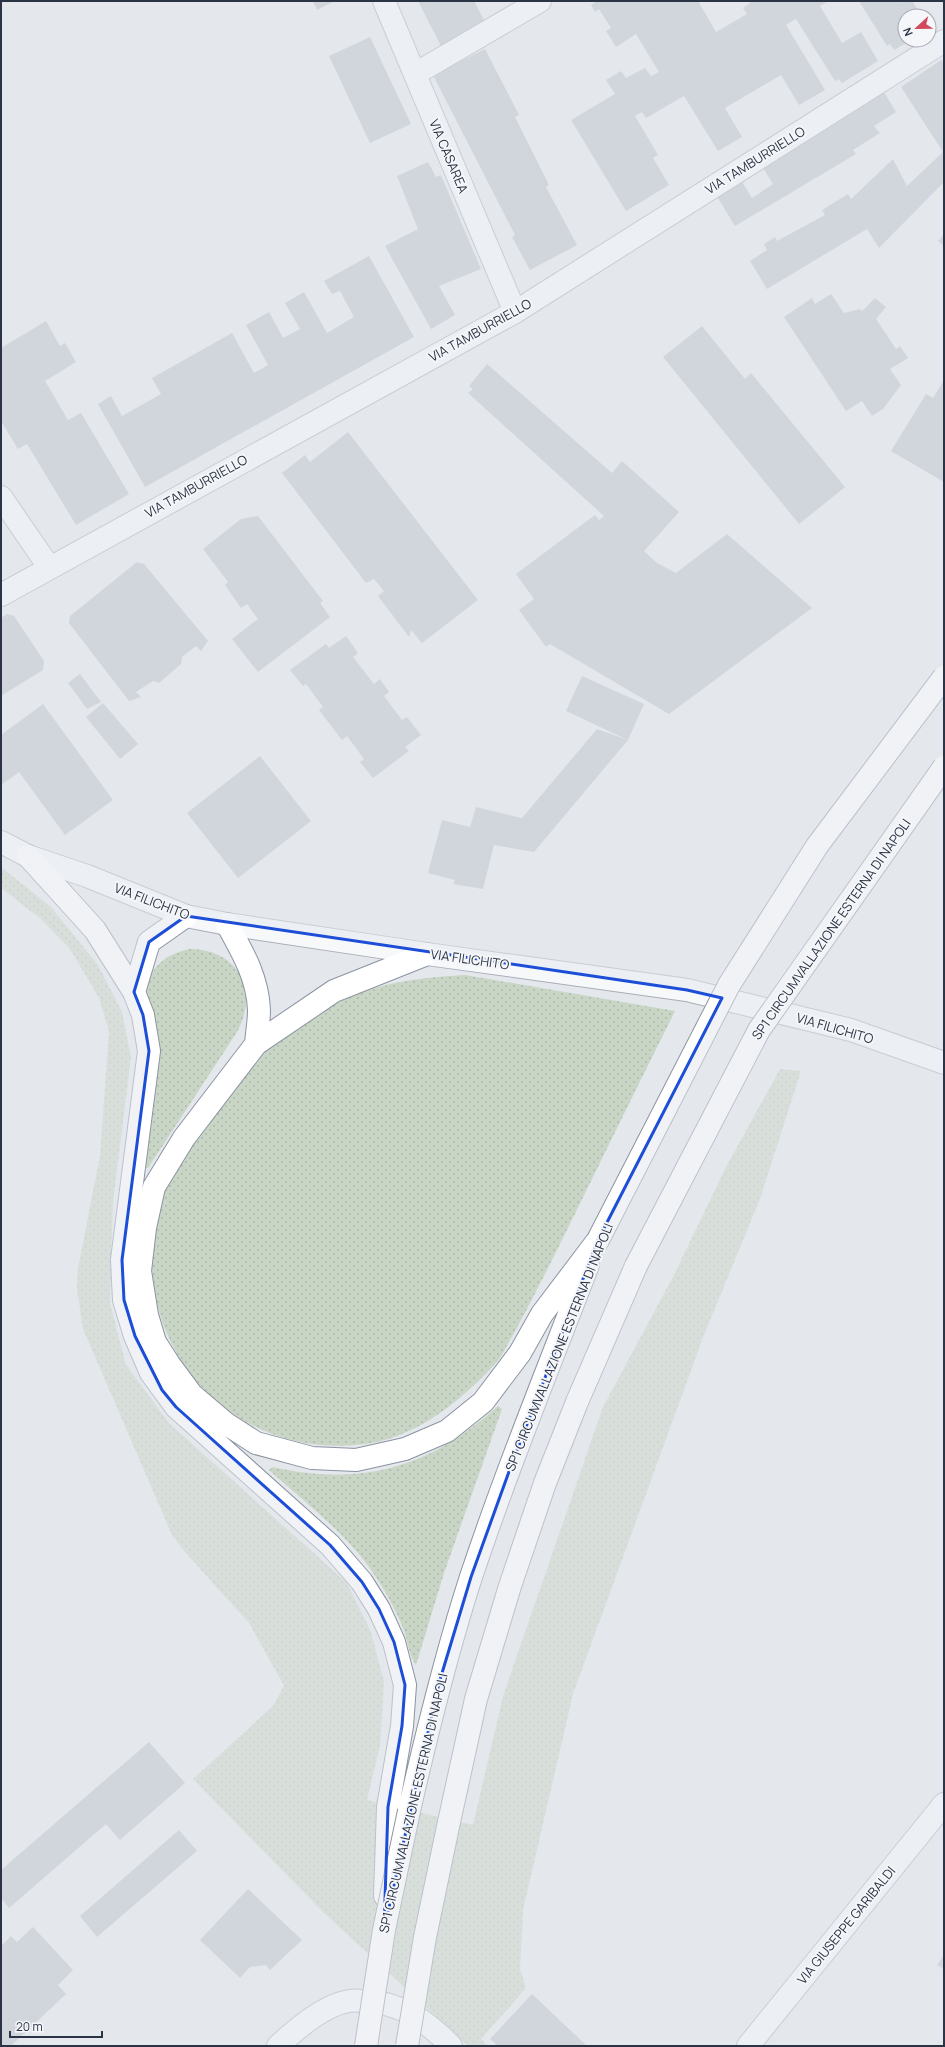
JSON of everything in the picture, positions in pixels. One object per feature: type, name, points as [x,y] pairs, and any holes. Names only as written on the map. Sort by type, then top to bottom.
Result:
[{"type":"highway","name":"SP1 CIRCUMVALLAZIONE ESTERNA DI NAPOLI","points":[[366,2046],[384,1930],[409,1811],[439,1683],[471,1577],[533,1409],[598,1240],[729,985],[817,846],[944,677]]},
{"type":"highway","name":"SP1 CIRCUMVALLAZIONE ESTERNA DI NAPOLI","points":[[407,2046],[425,1937],[476,1699],[522,1549],[545,1483],[571,1417],[636,1266],[759,1030],[944,766]]},
{"type":"highway","points":[[28,856],[95,930],[134,992],[143,1015],[149,1051],[122,1260],[124,1300],[135,1336],[151,1373],[162,1390],[176,1407],[330,1545],[362,1582],[379,1609],[394,1642],[405,1685],[402,1726],[388,1807],[384,1930]]},
{"type":"highway","points":[[134,992],[150,942],[186,916]]},
{"type":"highway","points":[[227,924],[243,952],[254,979],[259,1009],[256,1044]]},
{"type":"highway","points":[[427,954],[334,991],[256,1044],[184,1138],[154,1187],[145,1228],[140,1271],[147,1316],[156,1342],[169,1364],[192,1395],[225,1424],[256,1443],[312,1458],[356,1460],[405,1449],[447,1431],[483,1402],[520,1353],[542,1314],[598,1240]]},
{"type":"street","name":"VIA CASAREA","points":[[384,1],[515,312]]},
{"type":"street","points":[[415,74],[540,1]]},
{"type":"street","name":"VIA TAMBURRIELLO","points":[[1,595],[49,567],[515,312],[944,40]]},
{"type":"street","points":[[1,497],[49,567]]},
{"type":"street","name":"VIA FILICHITO","points":[[1,842],[28,856],[87,876],[186,916],[227,924],[427,954],[687,990],[851,1030],[944,1063]]},
{"type":"street","name":"VIA GIUSEPPE GARIBALDI","points":[[748,2046],[944,1804]]},
{"type":"street","points":[[278,2046],[321,2012],[349,2000],[380,2002],[402,2008],[433,2028],[451,2046]]},
{"type":"highlighted area","points":[[186,916],[687,990],[722,998],[598,1240],[511,1466],[471,1577],[439,1683],[384,1930],[388,1807],[402,1726],[405,1685],[394,1642],[379,1609],[362,1582],[330,1545],[176,1407],[162,1390],[135,1336],[124,1300],[122,1260],[149,1051],[143,1015],[134,992],[149,942]]},
{"type":"green space","points":[[1,867],[51,907],[98,965],[122,1012],[131,1057],[113,1202],[110,1303],[126,1365],[169,1423],[347,1583],[371,1632],[384,1682],[380,1746],[367,1800],[473,1825],[503,1696],[603,1407],[674,1275],[726,1167],[780,1069],[801,1071],[760,1199],[704,1335],[573,1694],[523,1910],[520,1969],[526,1988],[481,2039],[488,2046],[468,2046],[324,1913],[193,1779],[273,1706],[284,1686],[249,1623],[185,1552],[172,1535],[83,1329],[77,1289],[78,1268],[100,1156],[109,1031],[99,998],[70,949],[41,919],[1,888]]},
{"type":"green space","points":[[189,949],[206,951],[220,956],[232,964],[240,975],[245,987],[246,1001],[244,1016],[237,1032],[148,1168],[145,1168],[144,997],[146,987],[153,971],[158,965],[171,956]]},
{"type":"green space","points":[[465,975],[675,1011],[545,1273],[513,1335],[496,1363],[462,1396],[436,1416],[409,1431],[394,1437],[367,1444],[339,1446],[321,1445],[279,1436],[242,1419],[210,1395],[184,1365],[166,1330],[155,1291],[152,1250],[159,1208],[164,1193],[179,1163],[189,1148],[254,1062],[283,1036],[298,1025],[348,998],[379,987],[411,980]]},
{"type":"green space","points":[[498,1406],[502,1409],[444,1573],[416,1665],[411,1656],[405,1633],[396,1611],[370,1568],[330,1523],[269,1470],[272,1467],[305,1473],[336,1475],[365,1473],[393,1467],[420,1458],[446,1444],[472,1427]]},
{"type":"building","points":[[313,1],[335,1],[317,10]]},
{"type":"building","points":[[418,1],[474,1],[487,26],[442,48]]},
{"type":"building","points":[[597,1],[698,1],[716,32],[747,14],[743,8],[750,3],[749,1],[828,1],[820,6],[842,43],[861,32],[878,61],[842,83],[839,79],[835,81],[796,19],[786,25],[825,90],[799,105],[781,75],[725,108],[742,137],[718,151],[684,96],[646,118],[642,112],[635,116],[658,155],[653,158],[669,185],[626,211],[571,120],[615,94],[606,80],[621,71],[626,78],[645,68],[651,76],[659,72],[636,34],[616,47],[606,31],[611,28],[599,9],[595,12],[591,5]]},
{"type":"building","points":[[859,1],[899,1],[901,3],[905,1],[912,1],[917,8],[897,8],[897,48],[894,50],[890,44],[887,46]]},
{"type":"building","points":[[370,37],[411,124],[370,143],[329,56]]},
{"type":"building","points":[[485,49],[519,115],[515,117],[549,185],[546,187],[577,245],[530,270],[512,237],[515,235],[433,75]]},
{"type":"building","points":[[941,60],[944,64],[944,182],[879,248],[867,229],[767,289],[750,261],[767,250],[764,244],[775,237],[777,241],[825,215],[822,210],[848,194],[851,199],[893,159],[907,186],[943,152],[901,87]]},
{"type":"building","points":[[881,87],[896,112],[874,126],[880,133],[853,150],[856,154],[735,226],[713,190],[738,175],[752,198],[773,184],[760,163]]},
{"type":"building","points":[[428,162],[436,177],[441,175],[481,269],[439,286],[455,315],[431,329],[385,246],[418,229],[397,176]]},
{"type":"building","points":[[944,234],[944,246],[938,241]]},
{"type":"building","points":[[369,256],[414,337],[145,487],[98,404],[111,396],[122,416],[161,394],[152,378],[232,333],[254,373],[268,365],[246,325],[269,312],[283,338],[300,329],[285,303],[304,292],[327,333],[354,317],[340,291],[332,294],[324,281]]},
{"type":"building","points":[[831,294],[844,313],[860,309],[862,311],[875,298],[886,307],[876,319],[896,349],[900,346],[908,358],[890,369],[901,385],[883,409],[872,416],[862,401],[846,411],[784,317],[812,298],[815,304]]},
{"type":"building","points":[[46,321],[60,346],[65,343],[76,362],[45,381],[68,420],[81,413],[129,494],[76,525],[27,444],[18,449],[1,421],[1,348]]},
{"type":"building","points":[[702,326],[745,379],[751,373],[845,487],[799,524],[663,357]]},
{"type":"building","points":[[487,364],[612,473],[622,461],[679,512],[644,551],[657,563],[676,573],[727,534],[812,608],[669,714],[550,644],[546,647],[519,610],[534,599],[516,574],[595,515],[599,520],[604,516],[468,393],[473,389],[469,386]]},
{"type":"building","points":[[944,380],[944,482],[891,451],[926,394],[933,398]]},
{"type":"building","points":[[348,432],[478,600],[422,643],[411,630],[409,637],[378,596],[384,591],[374,579],[366,583],[282,473],[305,455],[310,462]]},
{"type":"building","points":[[258,516],[323,601],[320,603],[330,617],[258,672],[232,639],[258,619],[247,604],[241,608],[225,585],[228,582],[203,549],[241,519]]},
{"type":"building","points":[[137,562],[144,564],[208,641],[201,651],[196,646],[182,657],[181,664],[159,683],[153,681],[136,692],[141,697],[129,701],[69,623],[70,616]]},
{"type":"building","points":[[7,614],[14,616],[44,661],[43,670],[1,696],[1,618]]},
{"type":"building","points":[[346,636],[358,653],[353,657],[374,684],[380,679],[389,692],[384,696],[402,720],[407,717],[421,735],[405,747],[409,751],[373,778],[360,762],[364,759],[347,736],[342,740],[319,710],[323,707],[306,684],[303,686],[290,670],[326,644],[329,648]]},
{"type":"building","points":[[80,674],[101,702],[87,709],[68,683]]},
{"type":"building","points":[[582,676],[644,704],[628,740],[566,711]]},
{"type":"building","points":[[103,703],[138,744],[120,759],[86,717]]},
{"type":"building","points":[[43,704],[113,800],[65,835],[19,772],[1,785],[1,735]]},
{"type":"building","points":[[597,729],[628,740],[534,852],[494,845],[483,889],[453,884],[455,880],[428,873],[442,820],[470,827],[476,807],[522,818]]},
{"type":"building","points":[[260,756],[311,821],[238,878],[187,813]]},
{"type":"building","points":[[149,1742],[185,1783],[120,1840],[106,1824],[9,1908],[1,1898],[1,1870]]},
{"type":"building","points":[[179,1830],[197,1851],[97,1937],[80,1916]]},
{"type":"building","points":[[248,1889],[302,1940],[270,1970],[266,1965],[250,1967],[240,1978],[200,1940]]},
{"type":"building","points":[[33,1927],[73,1970],[58,1985],[66,1994],[11,2046],[1,2046],[1,1946],[11,1936],[17,1942]]},
{"type":"building","points":[[944,1955],[944,1969],[937,1965]]},
{"type":"building","points":[[532,1994],[587,2046],[498,2046],[490,2039]]}]
